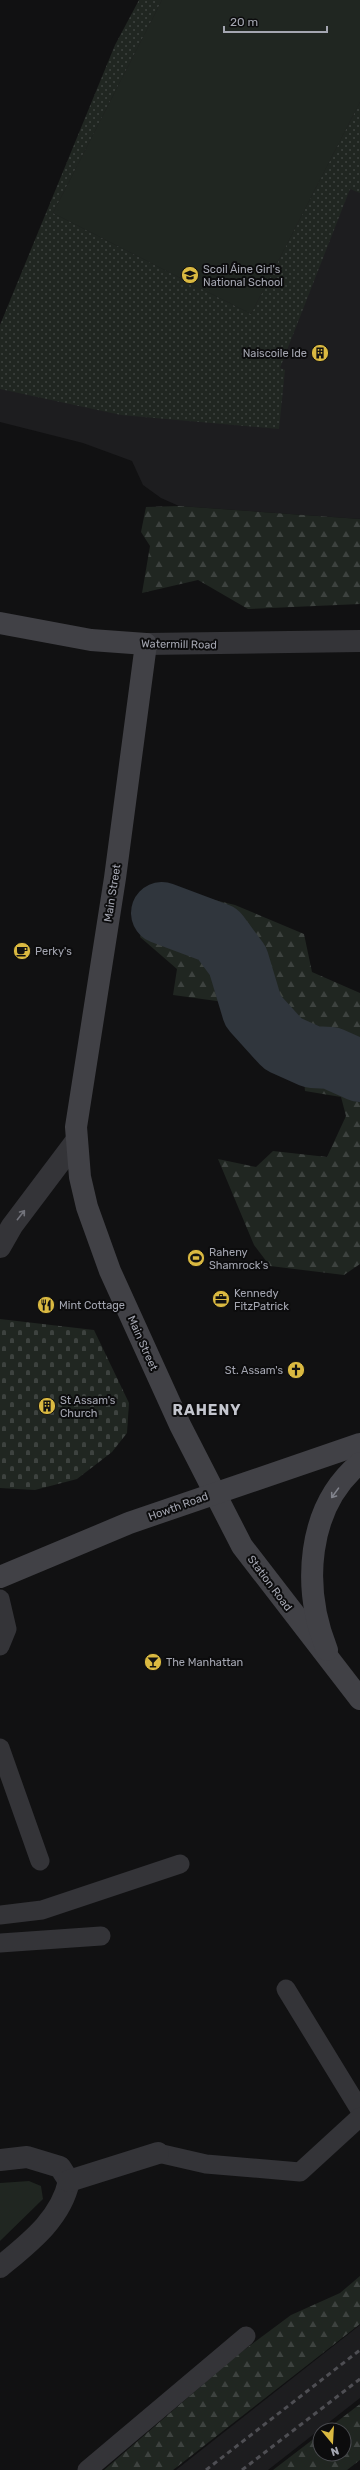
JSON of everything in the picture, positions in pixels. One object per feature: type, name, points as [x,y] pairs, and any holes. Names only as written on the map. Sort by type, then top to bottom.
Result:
[{"type":"main road","name":"Watermill Road","points":[[0,623],[84,639],[146,644]]},
{"type":"main road","name":"Main Street","points":[[146,644],[115,878],[82,1089],[76,1141],[87,1207],[110,1271],[180,1426],[216,1492]]},
{"type":"main road","name":"Howth Road","points":[[0,1578],[129,1523],[360,1444]]},
{"type":"main road","name":"Station Road","points":[[334,1667],[321,1635],[316,1612],[312,1556],[320,1521],[330,1499],[351,1470],[360,1463]]},
{"type":"main road","name":"Station Road","points":[[216,1492],[242,1546],[360,1699]]},
{"type":"street","name":"Watermill Road","points":[[146,644],[360,640]]},
{"type":"street","points":[[0,1247],[12,1226],[76,1141]]},
{"type":"street","points":[[69,2181],[158,2153]]},
{"type":"street","points":[[0,2160],[27,2157],[47,2163],[60,2167],[69,2181],[65,2198],[53,2218],[26,2245],[0,2267]]},
{"type":"lane","points":[[0,1599],[7,1629],[0,1646]]},
{"type":"lane","points":[[0,1748],[40,1861]]},
{"type":"lane","points":[[0,1915],[42,1910],[180,1864]]},
{"type":"lane","points":[[0,1943],[100,1936]]},
{"type":"lane","points":[[286,1989],[360,2110]]},
{"type":"lane","points":[[158,2153],[206,2164],[300,2172],[360,2117]]},
{"type":"lane","points":[[87,2470],[246,2336]]},
{"type":"shaded area","name":"Scoil Áine Girl's National School","points":[[139,0],[360,0],[360,519],[179,506],[161,498],[143,485],[132,461],[83,443],[0,422],[0,325]]},
{"type":"shaded area","points":[[360,2325],[360,2398],[329,2422],[312,2422],[312,2436],[268,2470],[176,2470]]},
{"type":"green space","points":[[139,0],[162,0],[53,213],[251,314],[360,102],[360,193],[350,189],[280,368],[285,370],[279,429],[121,415],[0,389],[0,325],[115,45]]},
{"type":"green space","points":[[162,0],[360,0],[360,102],[251,314],[53,213]]},
{"type":"green space","points":[[179,506],[360,519],[360,604],[248,609],[198,580],[142,593],[150,546],[141,532],[146,507]]},
{"type":"green space","points":[[158,886],[235,905],[304,934],[312,972],[360,993],[360,1264],[344,1275],[270,1266],[254,1245],[218,1159],[256,1167],[273,1151],[327,1157],[346,1116],[341,1097],[305,1091],[303,1070],[253,1044],[224,1002],[173,995],[177,969],[140,937]]},
{"type":"green space","points":[[0,1319],[94,1330],[129,1403],[127,1433],[112,1452],[77,1479],[35,1490],[0,1488]]},
{"type":"green space","points":[[29,2181],[41,2186],[43,2199],[0,2241],[0,2183]]},
{"type":"green space","points":[[360,2276],[360,2324],[173,2470],[104,2470],[236,2356],[291,2315],[340,2293]]},
{"type":"green space","points":[[360,2404],[360,2460],[347,2470],[273,2470],[312,2440],[312,2462],[352,2462],[352,2422],[336,2422]]},
{"type":"waterway","points":[[162,913],[218,934],[238,961],[253,1011],[283,1044],[312,1057],[331,1058],[360,1071]]},
{"type":"railway","points":[[206,2470],[360,2350]]},
{"type":"railway","points":[[242,2470],[360,2379]]},
{"type":"place","name":"Scoil Áine Girl's National School","points":[[190,275]]},
{"type":"place","name":"Naiscoile Ide","points":[[320,353]]},
{"type":"place","name":"Perky's","points":[[22,951]]},
{"type":"place","name":"Raheny Shamrock's","points":[[196,1258]]},
{"type":"place","name":"Kennedy FitzPatrick","points":[[221,1299]]},
{"type":"place","name":"Mint Cottage","points":[[46,1305]]},
{"type":"place","name":"St. Assam's","points":[[296,1370]]},
{"type":"place","name":"St Assam's Church","points":[[47,1406]]},
{"type":"place","name":"The Manhattan","points":[[153,1662]]},
{"type":"district","name":"RAHENY","points":[[207,1410]]}]
